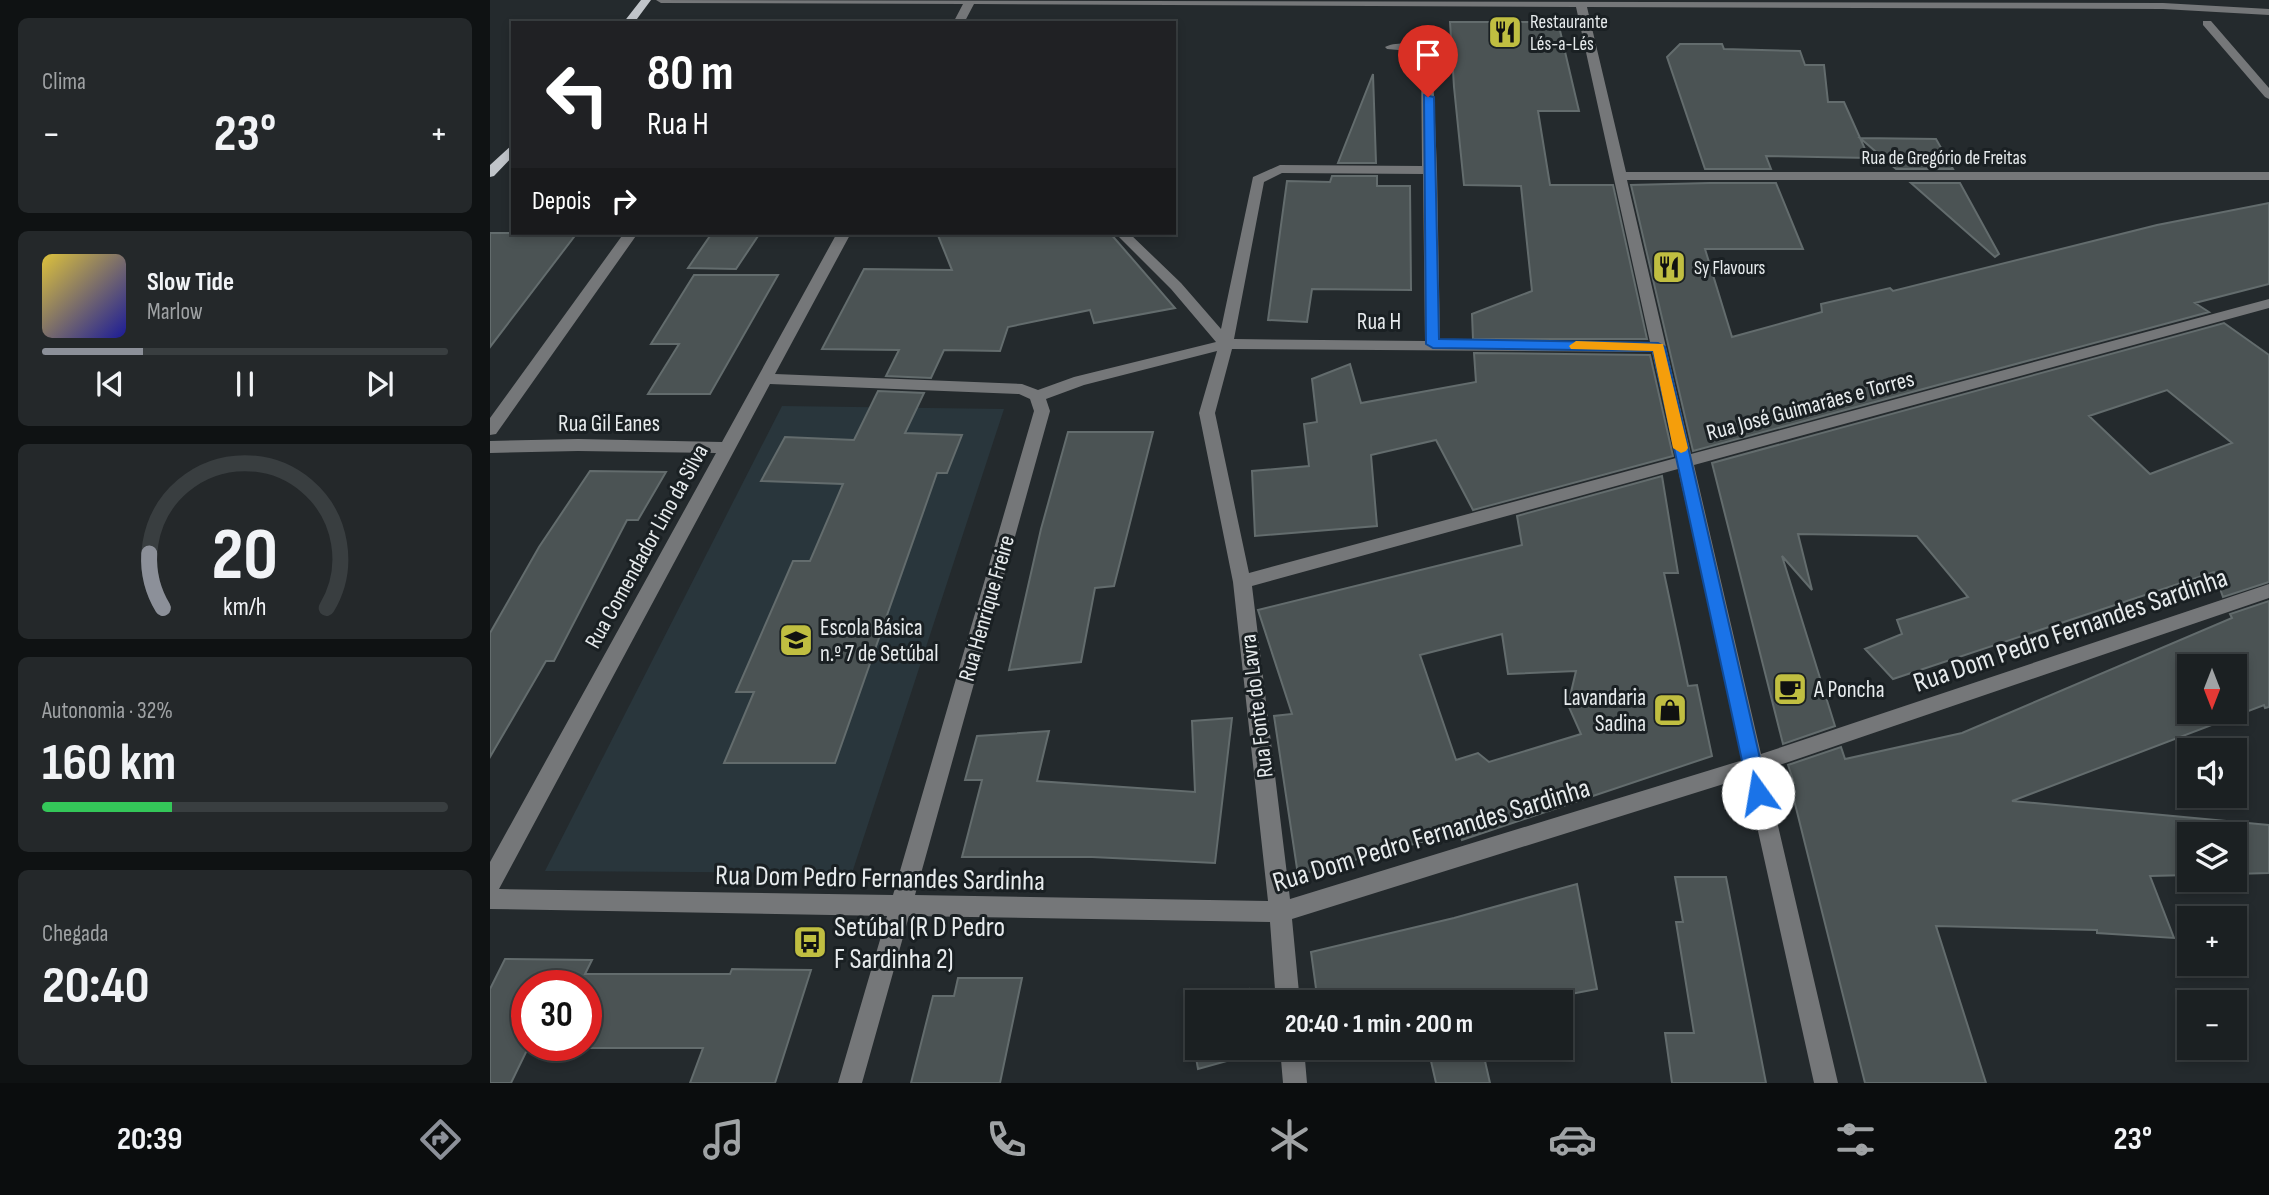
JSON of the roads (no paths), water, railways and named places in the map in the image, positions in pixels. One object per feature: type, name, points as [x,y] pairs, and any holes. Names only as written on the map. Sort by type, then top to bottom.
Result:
[{"type":"main road","points":[[630,21],[646,3]]},
{"type":"main road","points":[[490,173],[511,150]]},
{"type":"street","points":[[661,0],[2163,6],[2269,12]]},
{"type":"street","points":[[959,21],[970,1]]},
{"type":"street","points":[[1581,4],[1826,1083]]},
{"type":"street","points":[[2207,23],[2269,94]]},
{"type":"street","points":[[1391,47],[1426,49],[1431,170],[1433,344]]},
{"type":"street","points":[[1226,344],[1258,180],[1280,169],[1431,170]]},
{"type":"street","name":"Rua de Gregório de Freitas","points":[[1620,176],[2269,176]]},
{"type":"street","points":[[490,430],[630,235]]},
{"type":"street","name":"Rua Comendador Lino da Silva","points":[[490,883],[843,235]]},
{"type":"street","points":[[1124,235],[1176,286],[1226,344]]},
{"type":"street","name":"Rua José Guimarães e Torres","points":[[1242,582],[2269,303]]},
{"type":"street","name":"Rua H","points":[[1037,396],[1079,381],[1226,344],[1658,347]]},
{"type":"street","name":"Rua Fonte do Lavra","points":[[1226,344],[1207,413],[1242,582],[1287,990]]},
{"type":"street","points":[[764,379],[1022,389],[1037,396]]},
{"type":"street","name":"Rua Henrique Freire","points":[[850,1083],[1042,411],[1037,396]]},
{"type":"street","name":"Rua Gil Eanes","points":[[490,447],[578,445],[727,448]]},
{"type":"street","name":"Rua Dom Pedro Fernandes Sardinha","points":[[490,899],[1280,912],[1752,766],[2269,591]]},
{"type":"street","points":[[1293,1060],[1295,1083]]},
{"type":"place","name":"Restaurante Lés-a-Lés","points":[[1505,32]]},
{"type":"place","name":"Sy Flavours","points":[[1669,267]]},
{"type":"place","name":"Escola Básica n.º 7 de Setúbal","points":[[796,640]]},
{"type":"place","name":"A Poncha","points":[[1790,689]]},
{"type":"place","name":"Lavandaria Sadina","points":[[1670,710]]},
{"type":"place","name":"Setúbal (R D Pedro F Sardinha 2)","points":[[810,942]]}]
